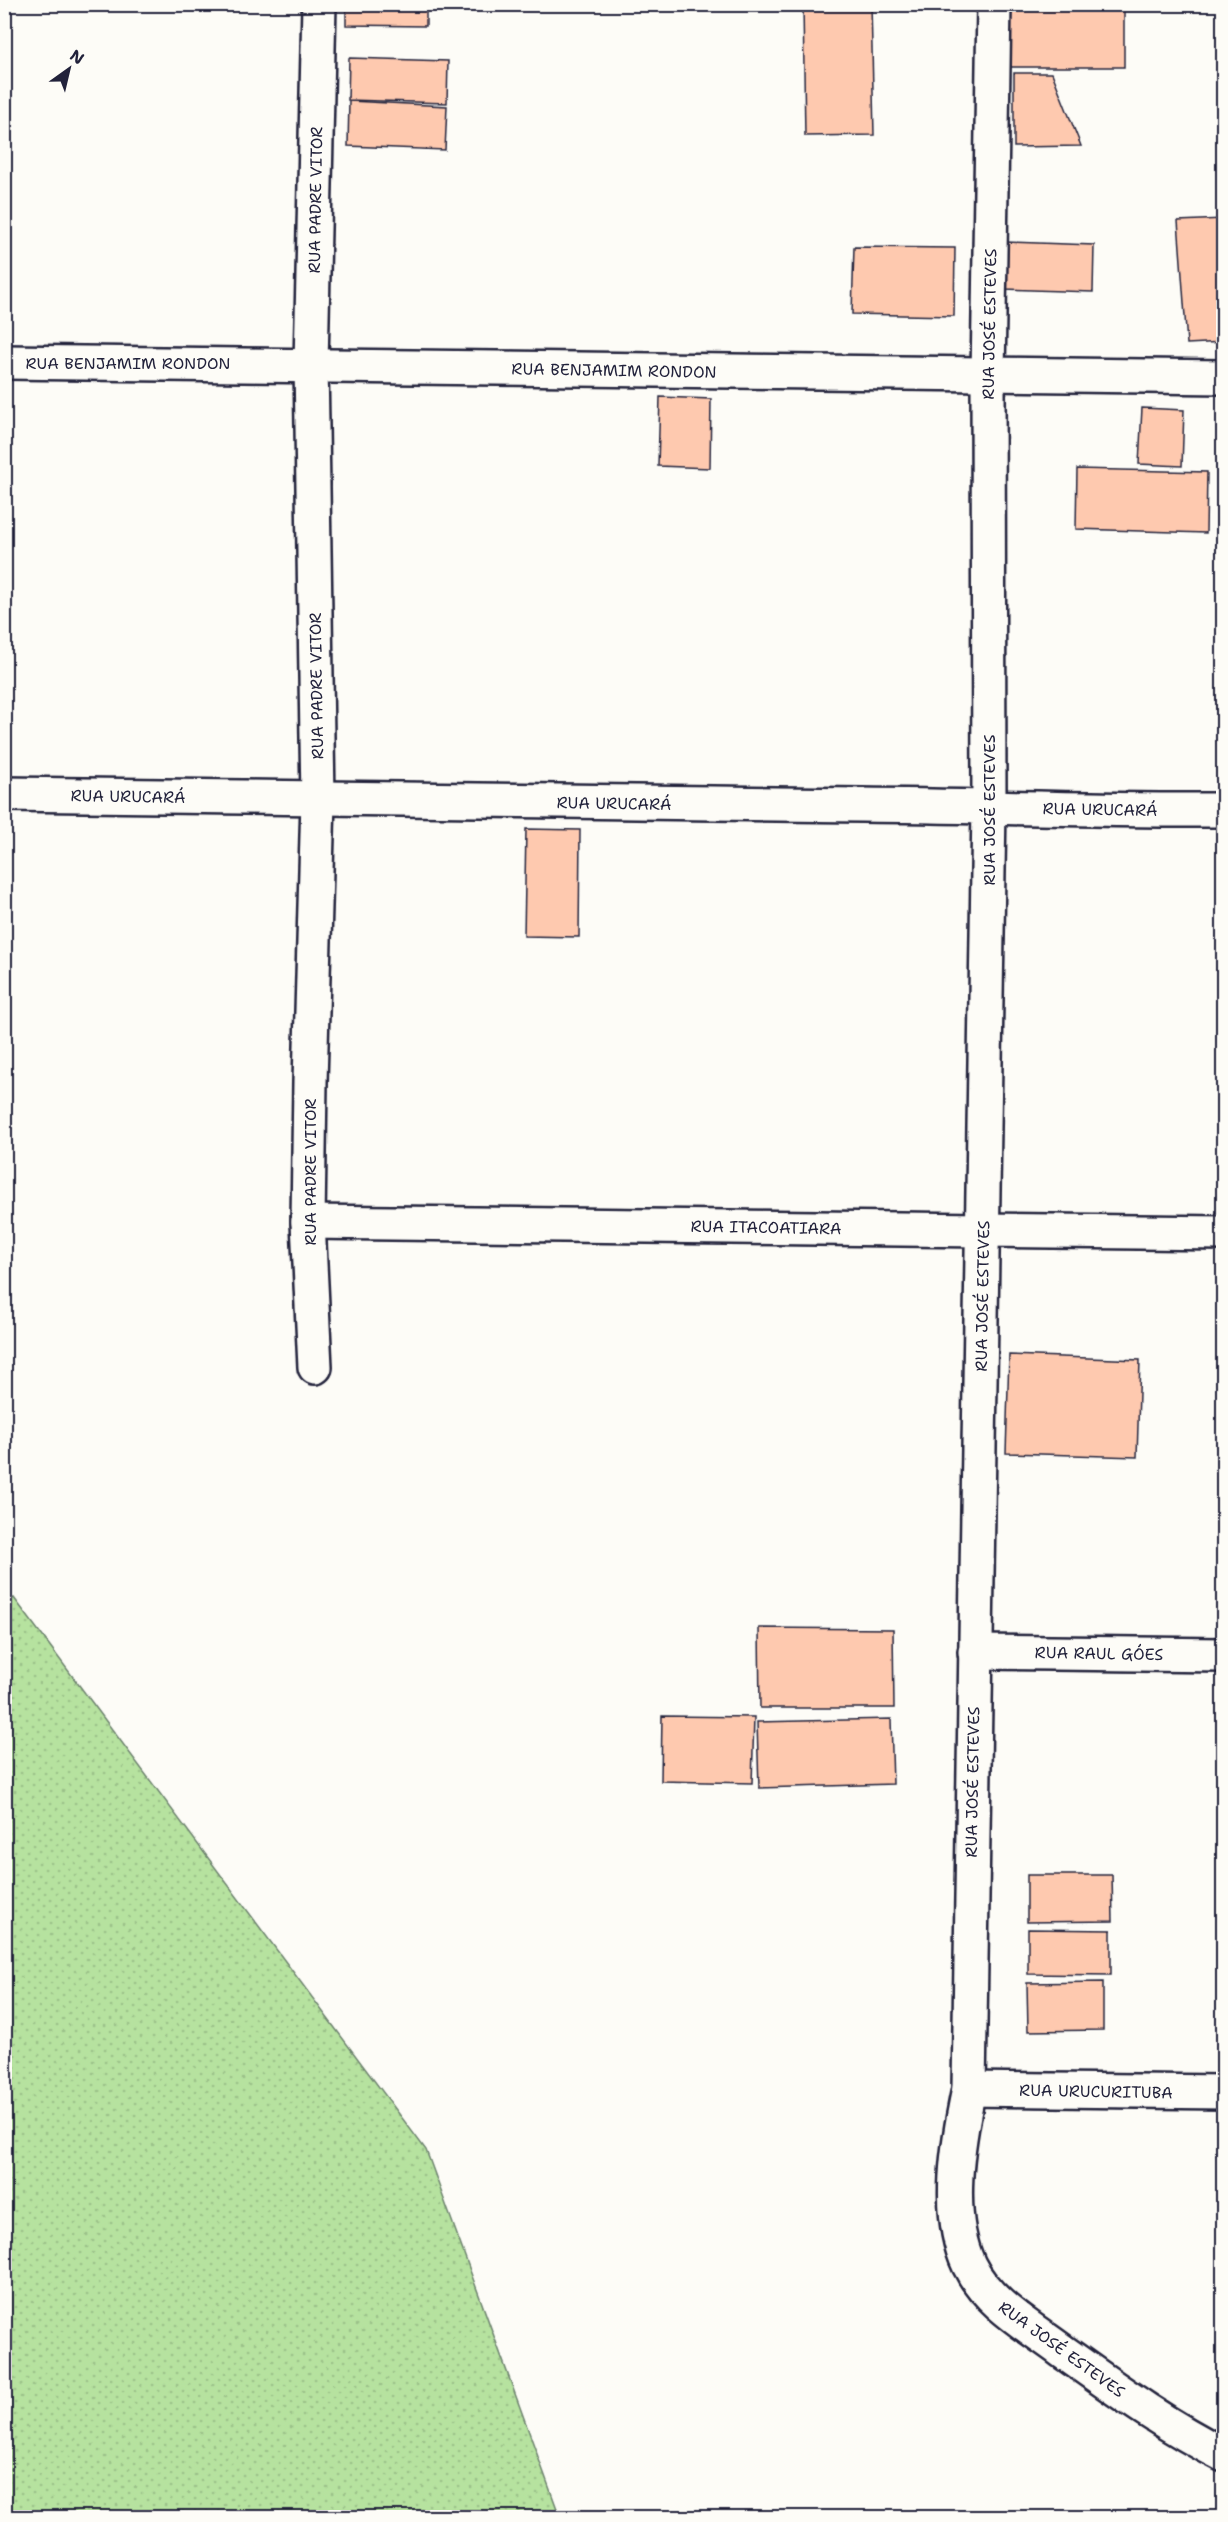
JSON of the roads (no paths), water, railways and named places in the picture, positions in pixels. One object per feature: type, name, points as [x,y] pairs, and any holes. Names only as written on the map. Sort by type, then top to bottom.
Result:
[{"type":"street","name":"RUA PADRE VITOR","points":[[315,1367],[308,1222],[309,1082],[318,800],[311,364],[320,4]]},
{"type":"street","name":"RUA JOSÉ ESTEVES","points":[[994,4],[988,376],[989,806],[969,2089],[958,2140],[957,2213],[961,2240],[969,2265],[984,2287],[1005,2310],[1117,2390],[1179,2431],[1224,2455]]},
{"type":"street","name":"RUA BENJAMIM RONDON","points":[[4,362],[311,364],[988,376],[1224,377]]},
{"type":"street","name":"RUA URUCARÁ","points":[[4,794],[318,800],[989,806],[1140,811],[1224,810]]},
{"type":"street","name":"RUA ITACOATIARA","points":[[308,1222],[1224,1233]]},
{"type":"street","name":"RUA RAUL GÓES","points":[[975,1652],[1224,1655]]},
{"type":"street","name":"RUA URUCURITUBA","points":[[969,2089],[1224,2092]]}]
